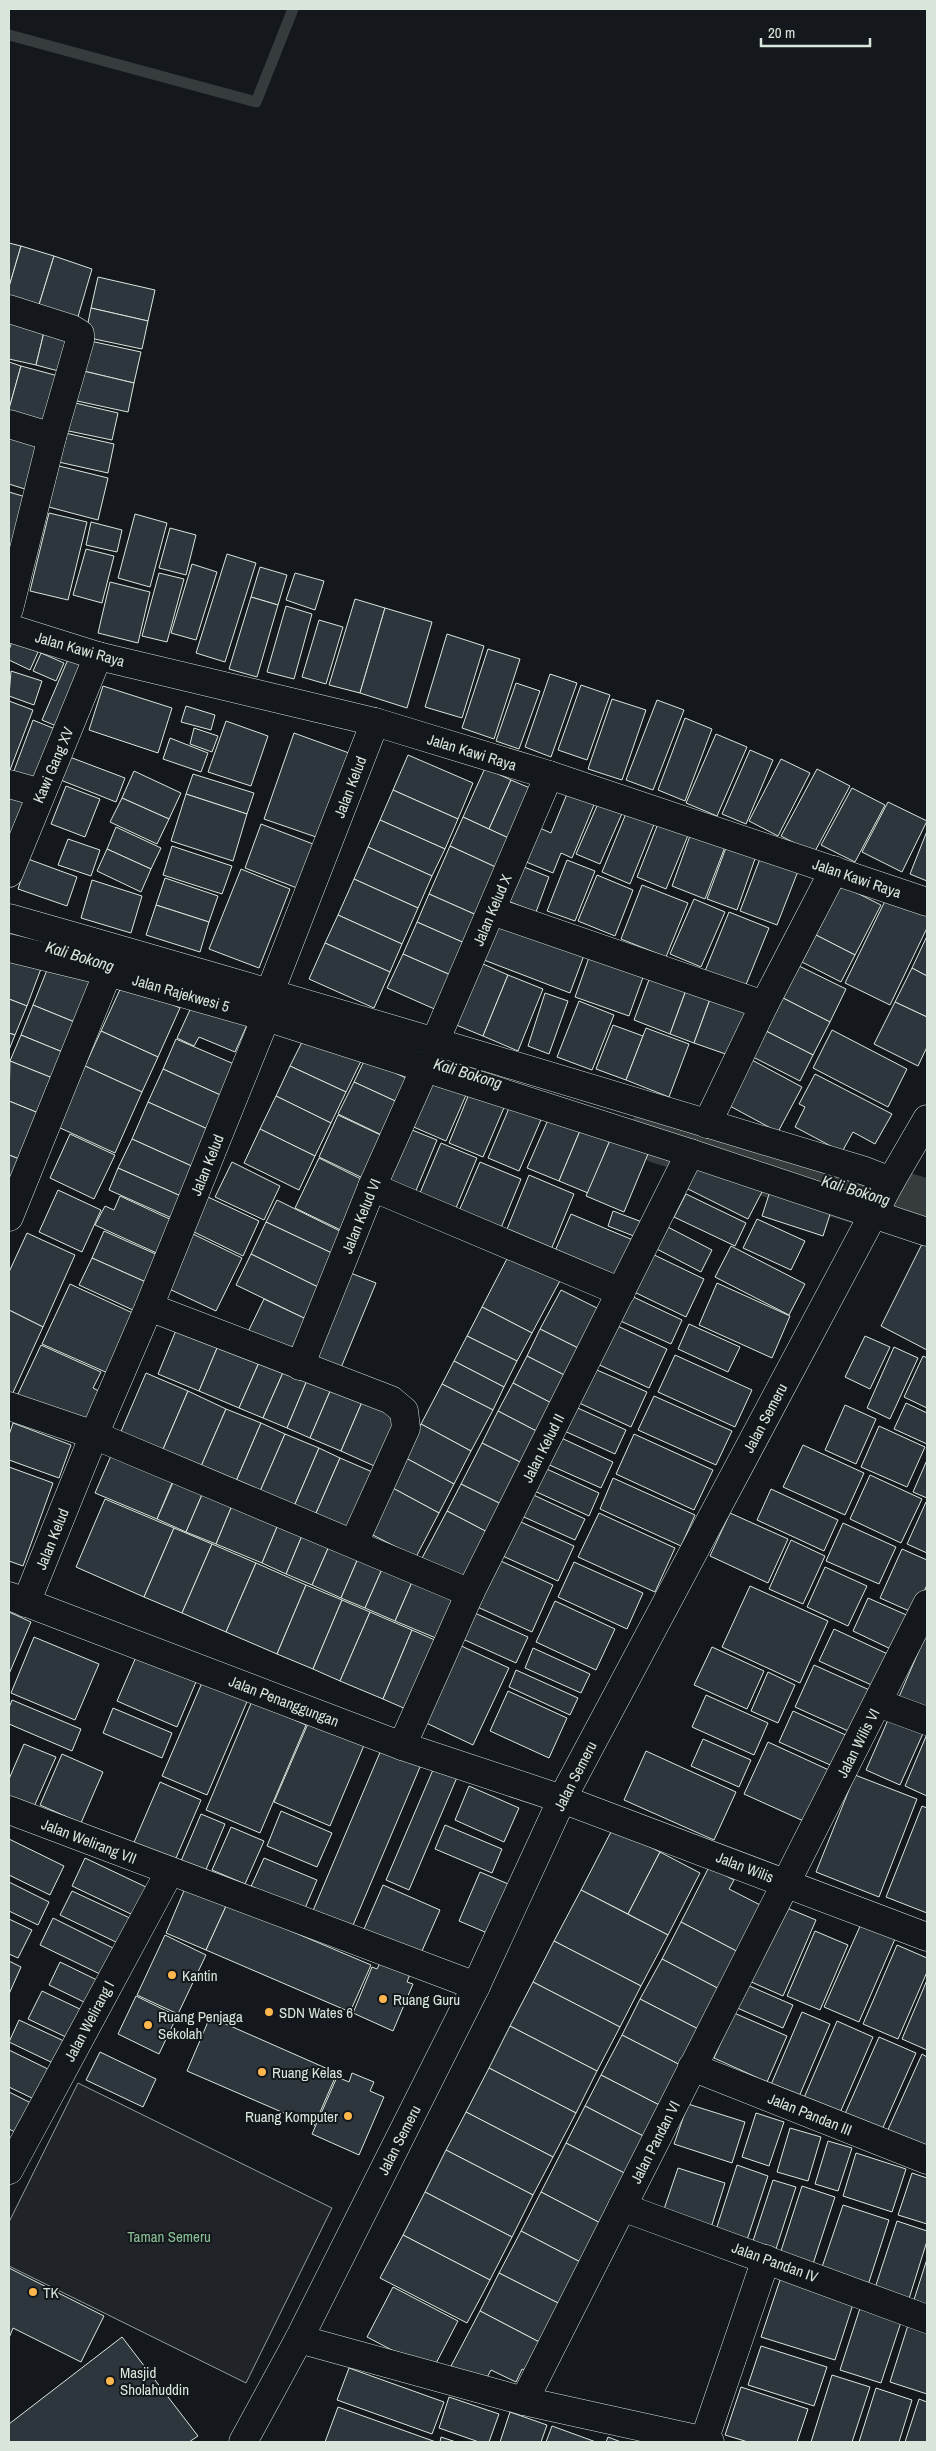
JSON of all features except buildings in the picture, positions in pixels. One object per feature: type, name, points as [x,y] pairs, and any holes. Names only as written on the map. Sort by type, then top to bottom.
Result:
[{"type":"street","points":[[9,309],[72,329],[80,334],[80,340],[52,436],[9,609]]},
{"type":"street","points":[[9,424],[52,436]]},
{"type":"street","name":"Jalan Kawi Raya","points":[[9,628],[98,656],[375,722],[549,775],[927,902]]},
{"type":"street","name":"Kawi Gang XV","points":[[9,873],[98,656]]},
{"type":"street","name":"Jalan Kelud","points":[[17,1600],[94,1435],[149,1308],[268,1006],[375,722]]},
{"type":"street","name":"Jalan Kelud X","points":[[429,1056],[549,775]]},
{"type":"street","points":[[9,784],[41,793]]},
{"type":"street","points":[[707,1124],[764,1005],[834,870]]},
{"type":"street","points":[[492,911],[764,1005]]},
{"type":"street","points":[[9,918],[268,1006],[429,1056],[690,1152],[882,1198]]},
{"type":"street","name":"Jalan Rajekwesi 5","points":[[9,948],[108,972],[268,1006]]},
{"type":"street","points":[[9,1217],[108,972]]},
{"type":"street","points":[[429,1056],[707,1124],[882,1198],[927,1232]]},
{"type":"street","name":"Jalan Kelud VI","points":[[300,1366],[372,1187],[429,1056]]},
{"type":"street","name":"Jalan Semeru","points":[[243,2442],[299,2339],[476,1986],[562,1799],[882,1198],[927,1119]]},
{"type":"street","name":"Jalan Kelud II","points":[[402,1746],[470,1593],[690,1152]]},
{"type":"street","points":[[372,1187],[621,1292]]},
{"type":"street","points":[[149,1308],[391,1400],[404,1411],[406,1428],[354,1543]]},
{"type":"street","points":[[9,1406],[94,1435],[470,1593]]},
{"type":"street","name":"Jalan Penanggungan","points":[[17,1600],[402,1746],[562,1799]]},
{"type":"street","name":"Jalan Wilis VI","points":[[788,1883],[927,1604]]},
{"type":"street","points":[[878,1703],[927,1721]]},
{"type":"street","name":"Jalan Wilis","points":[[562,1799],[927,1937]]},
{"type":"street","name":"Jalan Welirang VII","points":[[9,1810],[476,1986]]},
{"type":"street","name":"Jalan Welirang I","points":[[9,2170],[170,1871]]},
{"type":"street","name":"Jalan Pandan VI","points":[[524,2401],[692,2067],[788,1883]]},
{"type":"street","name":"Jalan Pandan III","points":[[692,2067],[927,2160]]},
{"type":"street","name":"Jalan Pandan IV","points":[[622,2207],[927,2319]]},
{"type":"street","points":[[299,2339],[524,2401],[707,2442],[766,2259]]},
{"type":"green space","name":"Taman Semeru","points":[[78,2083],[332,2208],[246,2383],[9,2266],[9,2222]]},
{"type":"waterway","points":[[9,35],[256,102],[293,9]]},
{"type":"waterway","name":"Kali Bokong","points":[[663,1132],[927,1212]]},
{"type":"place","name":"Kantin","points":[[172,1975]]},
{"type":"place","name":"Ruang Guru","points":[[383,1999]]},
{"type":"place","name":"SDN Wates 6","points":[[269,2012]]},
{"type":"place","name":"Ruang Penjaga Sekolah","points":[[148,2025]]},
{"type":"place","name":"Ruang Kelas","points":[[262,2072]]},
{"type":"place","name":"Ruang Komputer","points":[[348,2116]]},
{"type":"place","name":"TK","points":[[33,2292]]},
{"type":"place","name":"Masjid Sholahuddin","points":[[110,2381]]}]
